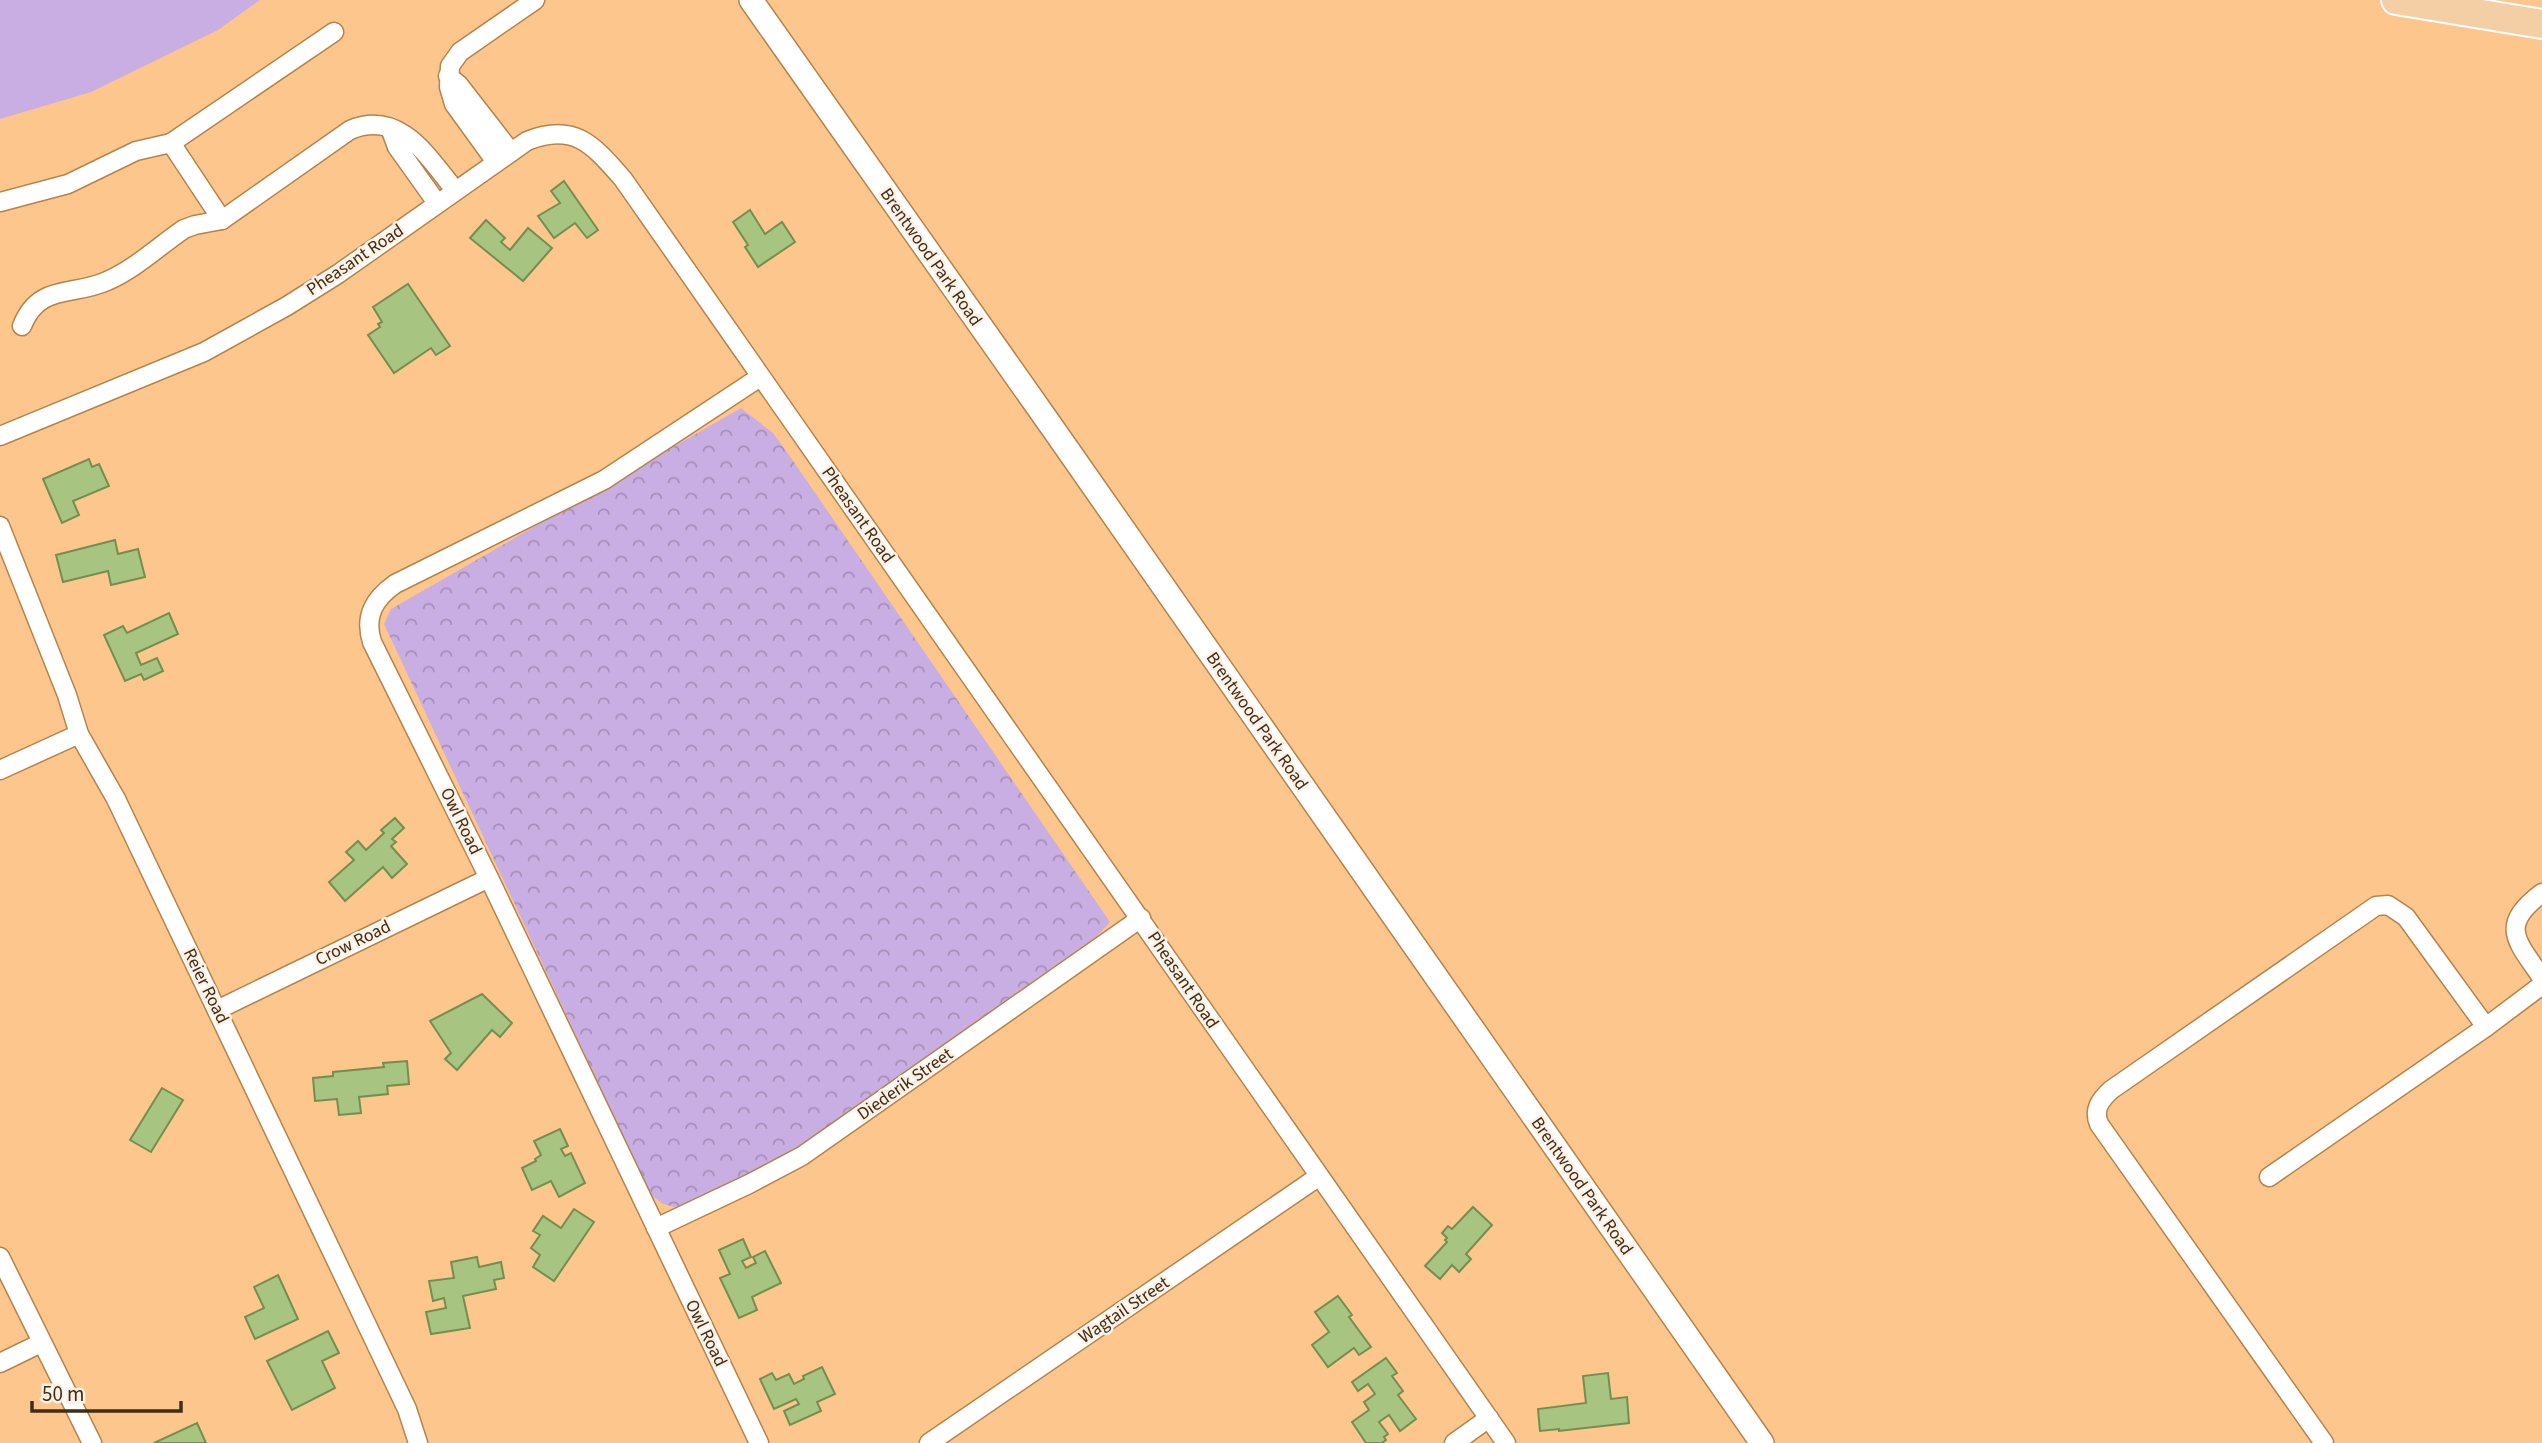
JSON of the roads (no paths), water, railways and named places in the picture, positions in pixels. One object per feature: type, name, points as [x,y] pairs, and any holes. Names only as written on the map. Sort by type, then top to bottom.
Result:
[{"type":"main road","points":[[2396,0],[2542,24]]},
{"type":"street","points":[[503,157],[454,104],[449,86],[450,65],[460,52],[535,0]]},
{"type":"street","name":"Brentwood Park Road","points":[[751,0],[1762,1443]]},
{"type":"street","points":[[0,202],[68,184],[136,151],[171,143],[334,32]]},
{"type":"street","points":[[22,326],[32,307],[43,299],[108,281],[184,229],[222,220],[350,130],[367,125],[400,131],[418,146],[456,190]]},
{"type":"street","points":[[390,128],[397,147],[437,203]]},
{"type":"street","name":"Pheasant Road","points":[[0,436],[204,352],[287,306],[338,274],[534,138],[572,134],[598,150],[623,179],[1506,1443]]},
{"type":"street","points":[[171,143],[222,220]]},
{"type":"street","name":"Owl Road","points":[[759,1443],[489,878],[372,642],[368,624],[374,605],[383,593],[395,584],[604,480],[760,377]]},
{"type":"street","name":"Reier Road","points":[[0,526],[67,695],[79,734],[116,799],[407,1409],[415,1442]]},
{"type":"street","points":[[0,770],[79,734]]},
{"type":"street","name":"Crow Road","points":[[217,1010],[489,878]]},
{"type":"street","points":[[2542,894],[2519,915],[2515,928],[2516,937],[2542,978]]},
{"type":"street","points":[[2324,1443],[2099,1125],[2097,1108],[2111,1090],[2376,906],[2389,905],[2406,917],[2486,1027]]},
{"type":"street","name":"Diederik Street","points":[[656,1228],[802,1156],[1141,918]]},
{"type":"street","points":[[2269,1177],[2486,1027],[2542,985]]},
{"type":"street","name":"Wagtail Street","points":[[929,1443],[1318,1177]]},
{"type":"street","points":[[0,1257],[92,1443]]},
{"type":"street","points":[[0,1363],[41,1343]]},
{"type":"street","points":[[1454,1443],[1489,1418]]}]
